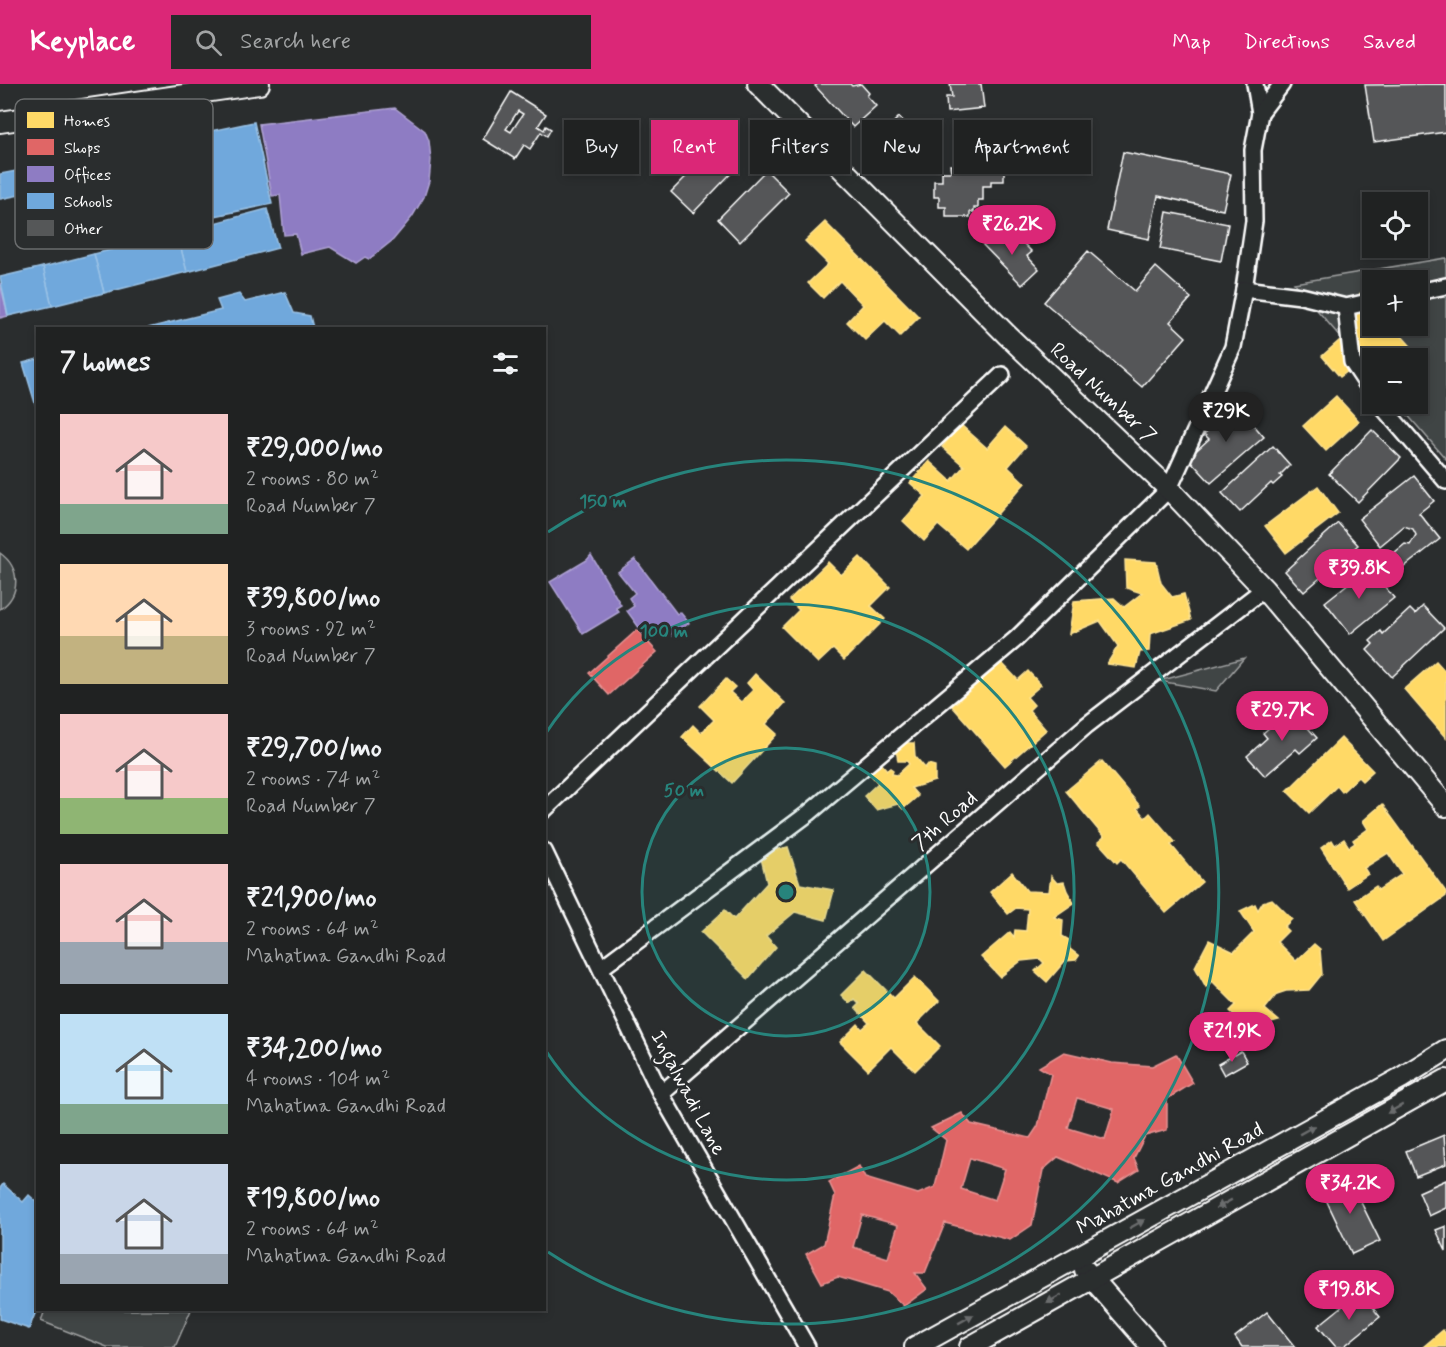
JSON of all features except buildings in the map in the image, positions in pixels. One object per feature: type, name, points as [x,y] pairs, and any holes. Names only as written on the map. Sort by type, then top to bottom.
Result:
[{"type":"street","points":[[157,99],[259,84]]},
{"type":"street","name":"Road Number 7","points":[[758,84],[1006,335],[1168,489],[1264,589],[1446,806]]},
{"type":"street","points":[[601,968],[809,813],[1016,639],[1168,489],[1233,347],[1254,221],[1254,150],[1260,113],[1255,84]]},
{"type":"street","points":[[1260,113],[1282,84]]},
{"type":"street","points":[[0,122],[15,120]]},
{"type":"street","points":[[1428,290],[1446,286]]},
{"type":"street","points":[[1244,289],[1301,296],[1346,307],[1362,304]]},
{"type":"street","points":[[1346,307],[1352,362],[1362,377]]},
{"type":"street","points":[[546,808],[1002,375]]},
{"type":"street","points":[[1389,414],[1446,481]]},
{"type":"street","name":"7th Road","points":[[661,1094],[1087,725],[1264,589]]},
{"type":"street","name":"Ingalwadi Lane","points":[[546,855],[661,1094],[807,1347]]},
{"type":"street","name":"Mahatma Gandhi Road","points":[[915,1347],[1401,1078],[1446,1050]]},
{"type":"street","points":[[970,1347],[1446,1080]]},
{"type":"street","points":[[1075,1259],[1152,1347]]},
{"type":"shaded area","points":[[1446,258],[1446,459],[1407,414],[1428,414],[1428,348],[1362,348],[1362,362],[1294,283],[1362,272],[1362,336],[1428,336],[1428,270],[1373,270]]},
{"type":"shaded area","points":[[0,553],[12,566],[16,581],[12,596],[0,609]]},
{"type":"shaded area","points":[[1244,658],[1216,691],[1159,681]]},
{"type":"shaded area","points":[[45,1311],[191,1311],[175,1347],[107,1347],[41,1321]]}]
